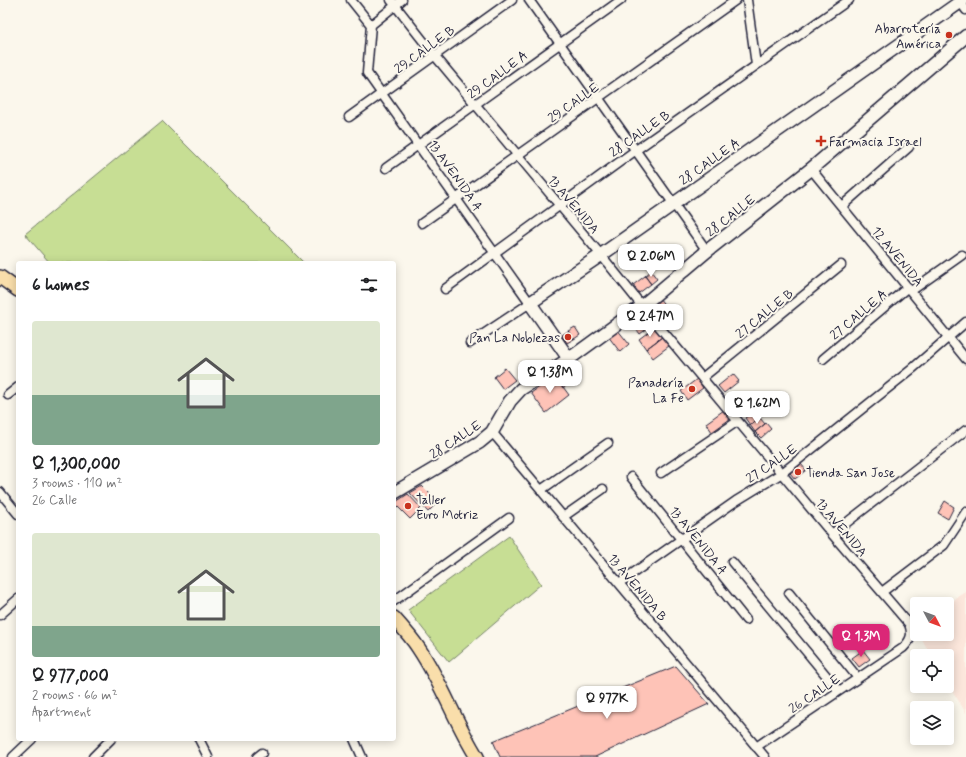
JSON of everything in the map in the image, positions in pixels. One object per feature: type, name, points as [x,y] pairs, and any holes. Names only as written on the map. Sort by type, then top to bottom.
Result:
[{"type":"main road","name":"28 CALLE A","points":[[530,303],[962,3]]},
{"type":"main road","name":"28 CALLE","points":[[396,492],[480,442],[492,432],[514,396],[522,389],[569,359],[642,306],[707,251],[811,169],[966,36]]},
{"type":"main road","points":[[0,276],[16,288]]},
{"type":"main road","name":"13 AVENIDA A","points":[[530,303],[569,359]]},
{"type":"main road","points":[[396,620],[419,649],[435,677],[465,739],[477,757]]},
{"type":"street","points":[[351,0],[371,25],[396,2]]},
{"type":"street","name":"29 CALLE B","points":[[349,117],[512,0]]},
{"type":"street","points":[[529,0],[707,251]]},
{"type":"street","name":"29 CALLE A","points":[[386,168],[621,0]]},
{"type":"street","name":"29 CALLE","points":[[422,223],[736,0]]},
{"type":"street","points":[[747,0],[756,65]]},
{"type":"street","name":"28 CALLE B","points":[[445,289],[636,150],[849,0]]},
{"type":"street","name":"13 AVENIDA","points":[[396,2],[435,56],[832,534],[909,624]]},
{"type":"street","name":"13 AVENIDA A","points":[[371,25],[367,73],[381,95],[530,303]]},
{"type":"street","points":[[842,206],[909,147]]},
{"type":"street","name":"12 AVENIDA","points":[[811,169],[966,359]]},
{"type":"street","name":"27 CALLE A","points":[[823,359],[909,289],[962,255]]},
{"type":"street","name":"27 CALLE B","points":[[702,378],[841,265]]},
{"type":"street","name":"28 CALLE A","points":[[470,343],[530,303]]},
{"type":"street","name":"27 CALLE","points":[[619,583],[736,501],[782,473],[912,369],[966,322]]},
{"type":"street","points":[[8,395],[16,389]]},
{"type":"street","points":[[661,473],[738,421]]},
{"type":"street","points":[[832,534],[966,430]]},
{"type":"street","name":"13 AVENIDA B","points":[[492,432],[765,757]]},
{"type":"street","points":[[541,490],[608,443]]},
{"type":"street","name":"13 AVENIDA A","points":[[631,477],[746,620]]},
{"type":"street","points":[[563,517],[603,489]]},
{"type":"street","points":[[0,492],[16,512]]},
{"type":"street","points":[[882,592],[944,545],[966,512]]},
{"type":"street","points":[[396,600],[508,518]]},
{"type":"street","name":"13 AVENIDA A","points":[[732,562],[839,691]]},
{"type":"street","points":[[789,593],[858,678]]},
{"type":"street","points":[[0,615],[16,601]]},
{"type":"street","name":"26 CALLE","points":[[756,747],[907,644],[912,635],[909,624]]},
{"type":"street","points":[[13,757],[30,741]]},
{"type":"street","points":[[93,757],[108,741]]},
{"type":"street","points":[[200,741],[208,757]]},
{"type":"street","points":[[355,741],[362,757]]},
{"type":"shaded area","points":[[966,592],[966,713],[954,693],[954,649],[928,649],[923,641],[954,641],[954,600]]},
{"type":"green space","points":[[162,121],[302,261],[48,261],[25,234]]},
{"type":"green space","points":[[509,536],[541,584],[449,662],[408,610]]},
{"type":"building","points":[[651,271],[657,279],[651,284],[645,276]]},
{"type":"building","points":[[645,276],[651,284],[639,293],[633,285]]},
{"type":"building","points":[[659,298],[666,307],[656,314],[650,305]]},
{"type":"building","points":[[639,309],[652,325],[640,334],[628,318]]},
{"type":"building","points":[[575,327],[580,335],[574,339],[568,331]]},
{"type":"building","points":[[655,327],[662,337],[646,349],[639,339]]},
{"type":"building","points":[[617,329],[629,344],[620,352],[608,336]]},
{"type":"building","name":"Pan La Noblezas","points":[[568,331],[574,339],[567,343],[562,335]]},
{"type":"building","points":[[662,337],[669,346],[653,358],[646,349]]},
{"type":"building","points":[[505,368],[515,380],[503,389],[494,377]]},
{"type":"building","points":[[563,370],[571,382],[563,388],[555,376]]},
{"type":"building","points":[[733,374],[739,381],[724,393],[718,386]]},
{"type":"building","points":[[555,376],[569,395],[546,413],[531,393]]},
{"type":"building","name":"Panadería La Fe","points":[[697,379],[703,388],[687,400],[681,391]]},
{"type":"building","points":[[724,410],[730,419],[712,432],[706,423]]},
{"type":"building","points":[[754,411],[760,418],[750,425],[745,418]]},
{"type":"building","points":[[760,418],[765,424],[755,432],[750,425]]},
{"type":"building","points":[[766,423],[771,429],[761,438],[755,432]]},
{"type":"building","name":"Tienda San Jose","points":[[801,464],[806,470],[795,479],[790,473]]},
{"type":"building","points":[[422,486],[438,502],[428,512],[410,493]]},
{"type":"building","name":"Taller Euro Motriz","points":[[408,494],[421,508],[410,519],[396,505],[396,502]]},
{"type":"building","points":[[945,501],[954,507],[948,519],[938,513]]},
{"type":"building","points":[[863,650],[870,659],[859,667],[852,658]]},
{"type":"building","points":[[676,666],[709,704],[595,757],[500,757],[493,741]]},
{"type":"place","name":"Abarrotería América","points":[[949,35]]},
{"type":"place","name":"Farmacia Israel","points":[[821,141]]},
{"type":"place","name":"Pan La Noblezas","points":[[568,337]]},
{"type":"place","name":"Panadería La Fe","points":[[692,389]]},
{"type":"place","name":"Tienda San Jose","points":[[798,472]]},
{"type":"place","name":"Taller Euro Motriz","points":[[408,506]]}]
